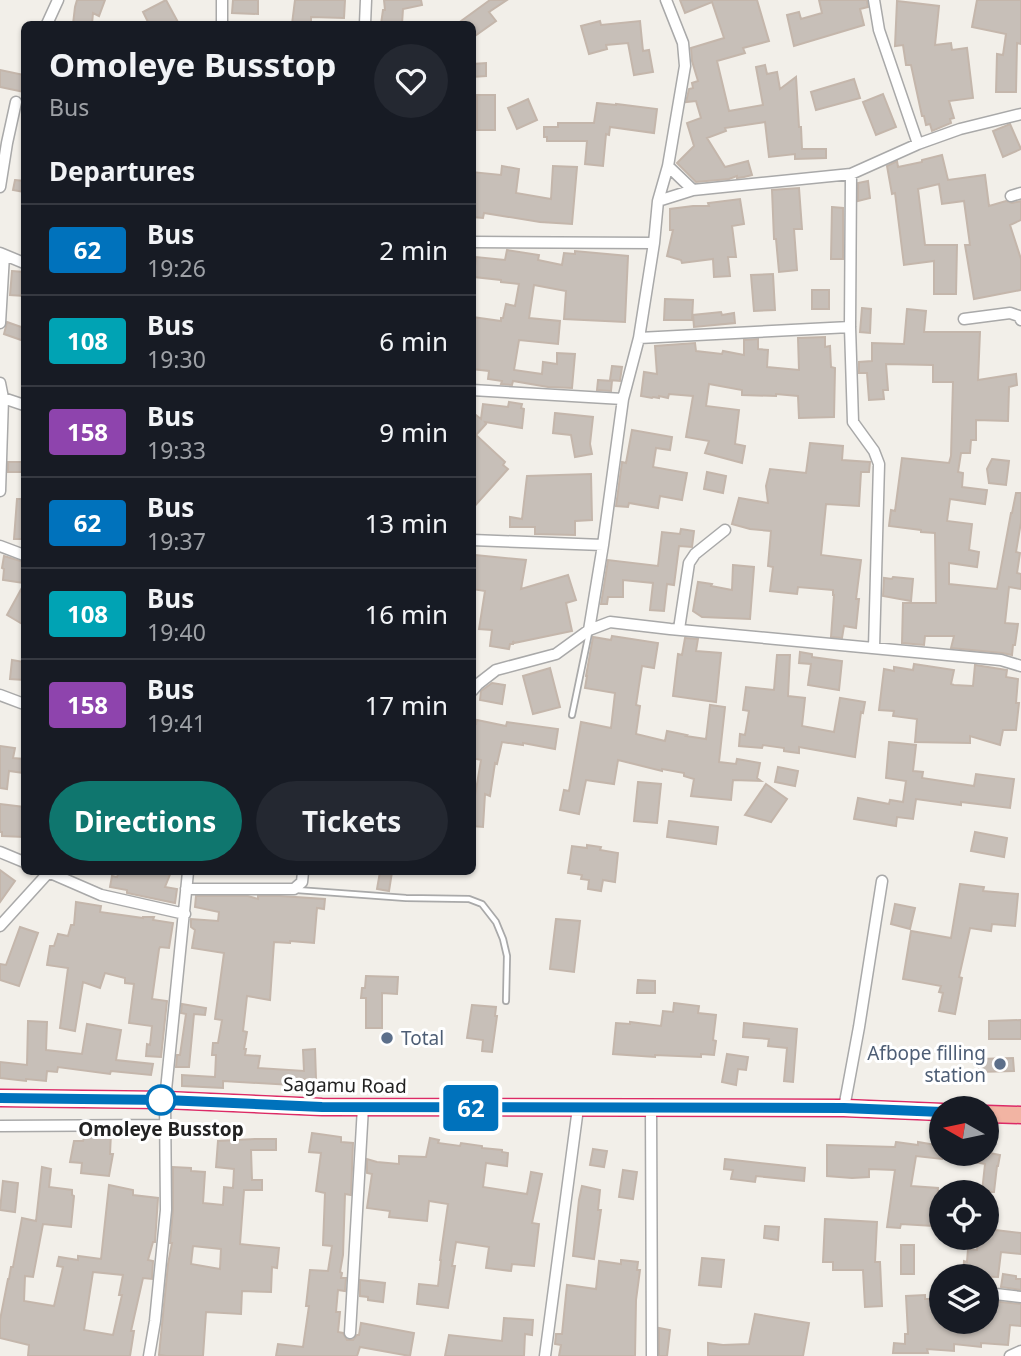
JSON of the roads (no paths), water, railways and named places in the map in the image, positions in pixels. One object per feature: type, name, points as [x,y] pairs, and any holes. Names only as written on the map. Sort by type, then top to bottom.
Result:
[{"type":"highway","name":"Sagamu Road","points":[[0,1098],[165,1100],[322,1107],[844,1108],[929,1111]]},
{"type":"highway","points":[[999,1114],[1021,1115]]},
{"type":"street","points":[[48,21],[58,0]]},
{"type":"street","points":[[222,0],[222,21]]},
{"type":"street","points":[[365,21],[366,0]]},
{"type":"street","points":[[589,630],[623,398],[639,338],[659,201],[668,166],[685,66],[683,43],[666,0]]},
{"type":"street","points":[[873,0],[878,30],[918,144]]},
{"type":"street","points":[[0,187],[2,158],[16,102]]},
{"type":"street","points":[[659,201],[693,190],[851,174],[918,144],[960,129],[1021,114]]},
{"type":"street","points":[[668,166],[693,190]]},
{"type":"street","points":[[851,174],[850,327],[853,422],[874,451],[879,464],[874,648]]},
{"type":"street","points":[[476,242],[654,243]]},
{"type":"street","points":[[0,323],[2,254],[21,262]]},
{"type":"street","points":[[964,319],[1010,313],[1020,316],[1021,320]]},
{"type":"street","points":[[639,338],[850,327]]},
{"type":"street","points":[[0,383],[0,491]]},
{"type":"street","points":[[476,390],[623,398]]},
{"type":"street","points":[[2,397],[21,404]]},
{"type":"street","points":[[678,629],[689,562],[725,530]]},
{"type":"street","points":[[476,540],[603,545]]},
{"type":"street","points":[[0,546],[21,554]]},
{"type":"street","points":[[476,686],[496,670],[556,654],[589,630],[611,622],[1001,660],[1021,666]]},
{"type":"street","points":[[0,695],[21,703]]},
{"type":"street","points":[[0,852],[21,861]]},
{"type":"street","points":[[0,926],[46,875]]},
{"type":"street","points":[[56,875],[101,895],[185,914]]},
{"type":"street","points":[[149,1356],[166,1210],[165,1100],[188,875]]},
{"type":"street","points":[[186,889],[294,889],[302,882],[303,875]]},
{"type":"street","points":[[844,1108],[882,881]]},
{"type":"street","points":[[350,1333],[363,1107]]},
{"type":"street","points":[[651,1107],[652,1356]]},
{"type":"street","points":[[545,1356],[578,1108]]},
{"type":"street","points":[[0,1126],[165,1125]]},
{"type":"street","points":[[999,1294],[1021,1297]]},
{"type":"street","points":[[1010,1356],[1021,1351]]},
{"type":"lane","points":[[572,715],[589,630]]},
{"type":"lane","points":[[294,889],[406,898],[469,899],[482,904],[496,922],[503,939],[507,956],[506,1001]]},
{"type":"place","name":"Total","points":[[387,1038]]},
{"type":"place","name":"Afbope filling station","points":[[1000,1064]]},
{"type":"place","name":"Omoleye Busstop","points":[[161,1100]]}]
